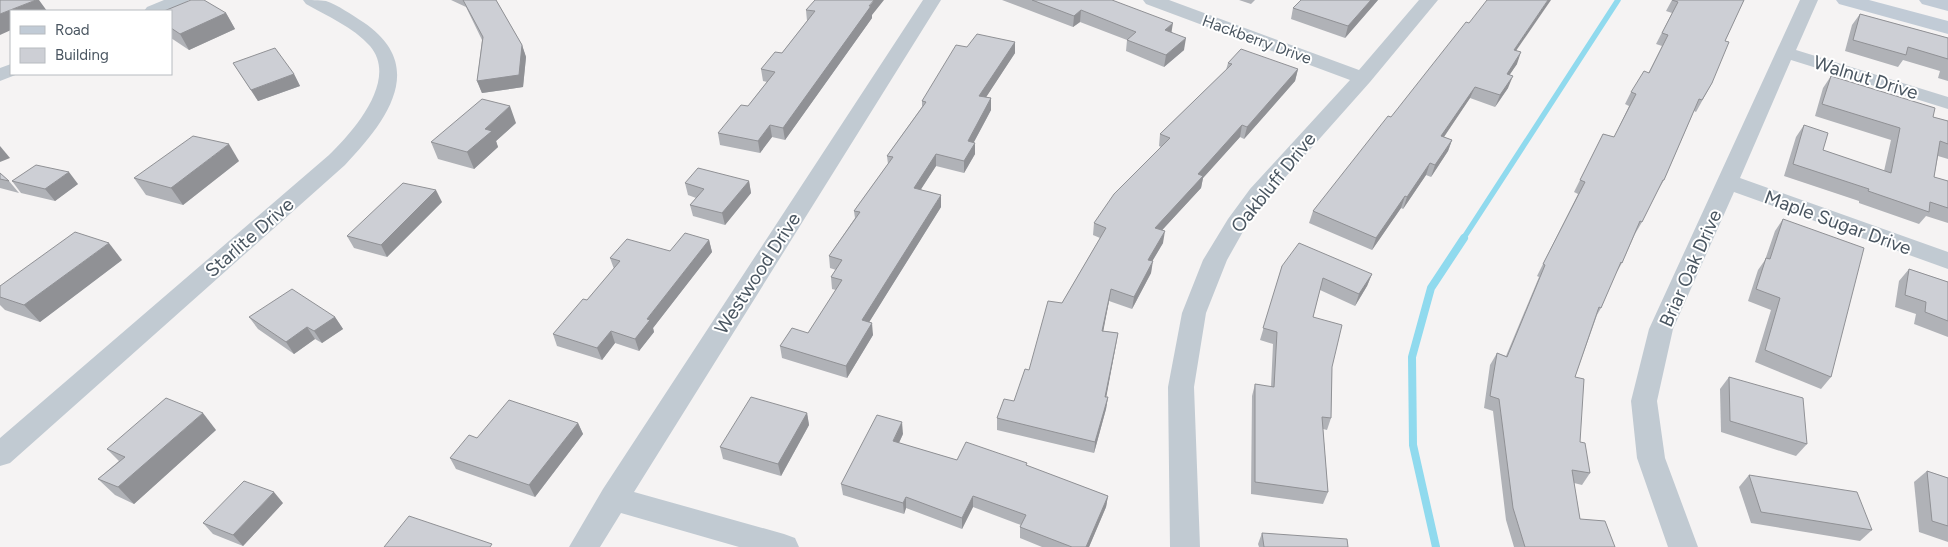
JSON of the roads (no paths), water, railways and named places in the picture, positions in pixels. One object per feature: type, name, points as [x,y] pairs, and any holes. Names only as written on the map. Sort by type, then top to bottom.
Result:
[{"type":"main road","points":[[1846,0],[1948,28]]},
{"type":"main road","points":[[1928,0],[1948,5]]},
{"type":"street","points":[[155,10],[180,0]]},
{"type":"street","name":"Starlite Drive","points":[[0,455],[337,160],[364,132],[376,113],[386,86],[387,68],[384,53],[378,43],[366,32],[312,0]]},
{"type":"street","name":"Westwood Drive","points":[[584,547],[932,0]]},
{"type":"street","name":"Hackberry Drive","points":[[1152,0],[1363,78]]},
{"type":"street","name":"Oakbluff Drive","points":[[1185,547],[1181,388],[1194,313],[1215,260],[1240,218],[1258,194],[1363,78],[1429,0]]},
{"type":"street","name":"Briar Oak Drive","points":[[1683,547],[1651,458],[1644,401],[1662,329],[1784,52],[1809,0]]},
{"type":"street","name":"Walnut Drive","points":[[1784,52],[1948,103]]},
{"type":"street","name":"Maple Sugar Drive","points":[[1728,182],[1948,262]]},
{"type":"street","points":[[614,498],[784,547]]},
{"type":"waterway","points":[[1463,239],[1618,0]]},
{"type":"waterway","points":[[1436,547],[1413,445],[1412,357],[1431,288],[1464,238]]}]
